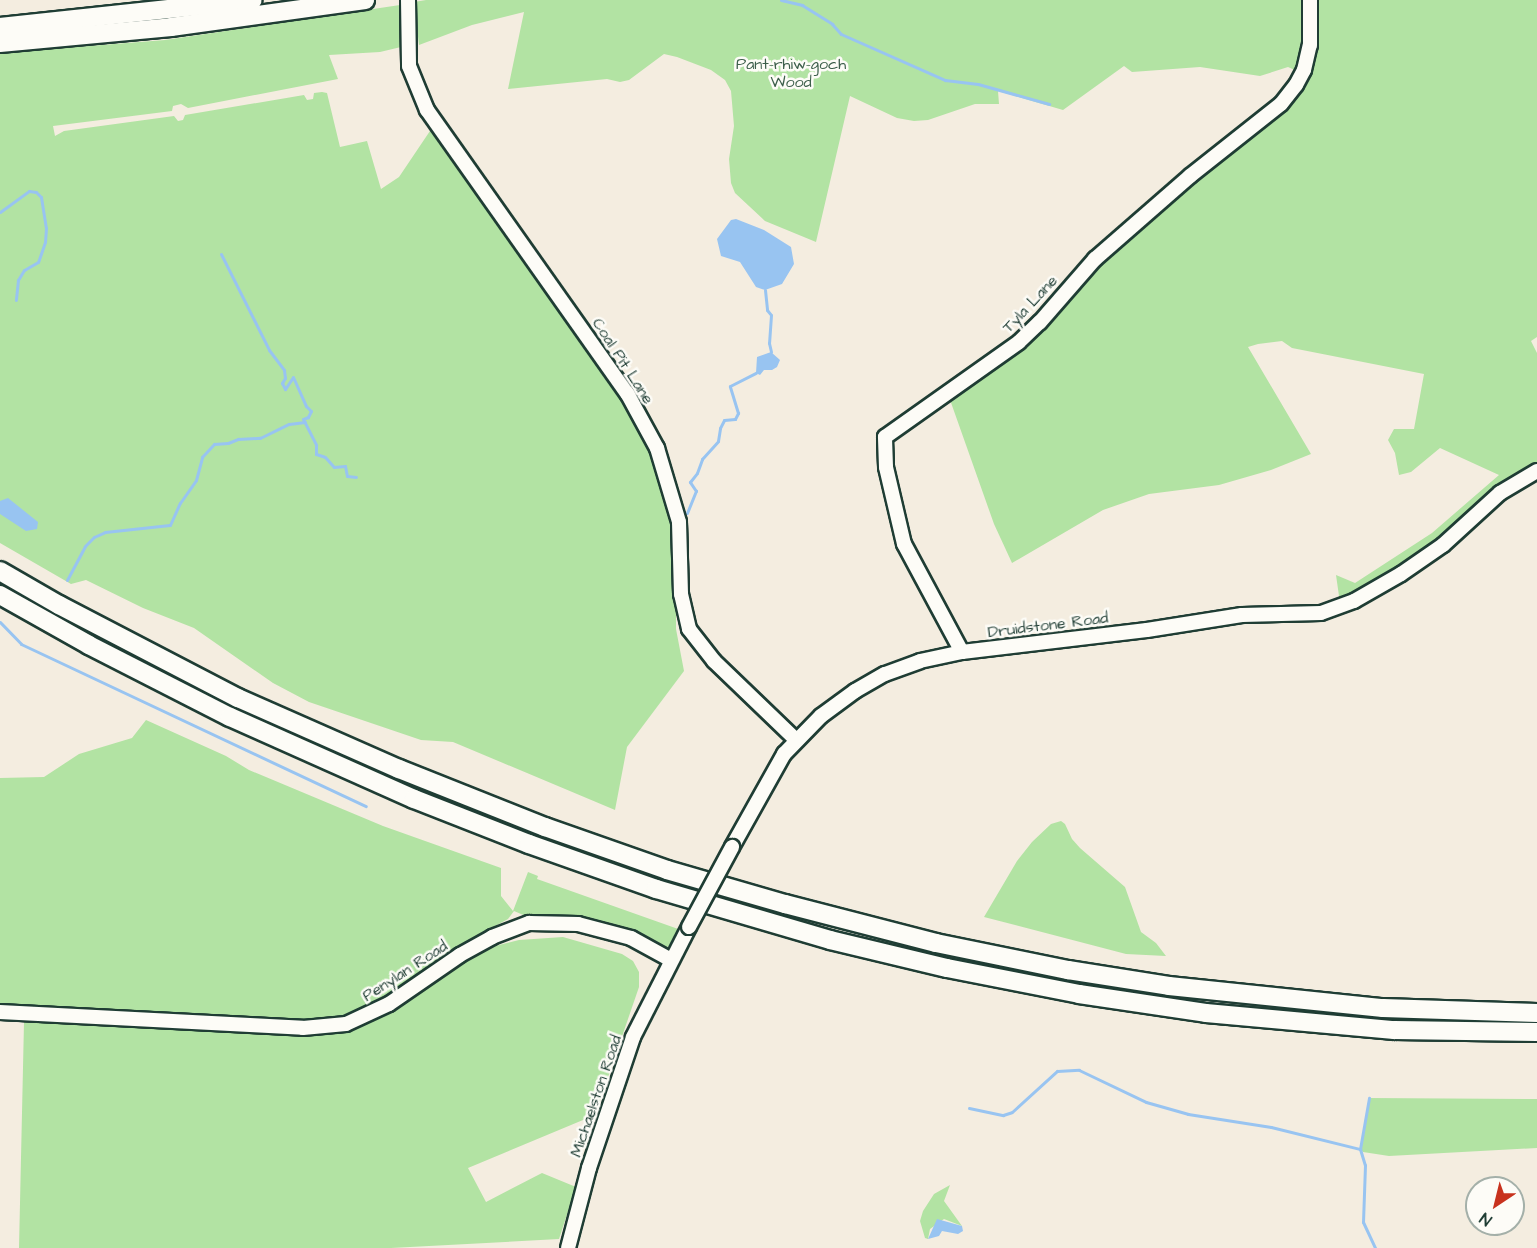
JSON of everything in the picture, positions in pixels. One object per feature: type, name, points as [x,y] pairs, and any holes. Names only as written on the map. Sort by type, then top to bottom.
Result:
[{"type":"highway","points":[[0,27],[253,0]]},
{"type":"highway","points":[[0,43],[171,27],[365,0]]},
{"type":"highway","points":[[0,571],[59,605],[238,698],[399,769],[545,827],[668,870],[774,901],[936,943],[1068,970],[1169,986],[1383,1008],[1537,1013]]},
{"type":"highway","points":[[0,595],[88,645],[230,717],[414,799],[656,889],[830,940],[947,968],[1057,990],[1206,1013],[1394,1030],[1537,1032]]},
{"type":"street","name":"Coal Pit Lane","points":[[408,0],[409,66],[427,110],[627,393],[657,448],[680,522],[681,594],[689,629],[714,661],[796,740]]},
{"type":"street","name":"Tyla Lane","points":[[962,651],[904,544],[886,467],[885,437],[1019,342],[1040,322],[1095,259],[1190,176],[1281,104],[1296,85],[1304,69],[1310,45],[1310,0]]},
{"type":"street","name":"Druidstone Road","points":[[671,960],[772,773],[796,740],[821,716],[855,691],[885,674],[920,661],[962,651],[1147,630],[1242,615],[1296,616],[1335,609],[1354,601],[1401,574],[1443,545],[1500,493],[1537,471]]},
{"type":"street","name":"Penylan Road","points":[[0,1012],[303,1028],[346,1024],[389,1004],[460,955],[492,938],[529,923],[578,924],[621,935],[671,960]]},
{"type":"street","name":"Michaelston Road","points":[[568,1248],[589,1168],[633,1037],[671,960]]},
{"type":"green space","name":"Pant-rhiw-goch Wood","points":[[426,0],[1304,0],[1304,20],[1297,71],[1288,67],[1260,76],[1200,67],[1132,72],[1124,66],[1063,110],[998,91],[999,104],[975,104],[928,120],[914,121],[897,118],[850,96],[816,242],[765,221],[735,193],[731,183],[729,159],[734,126],[731,91],[725,80],[711,70],[664,54],[629,80],[620,82],[607,79],[508,89],[524,12],[472,25],[419,45],[414,2]]},
{"type":"green space","points":[[1314,0],[1537,0],[1537,337],[1531,341],[1537,353],[1537,465],[1440,541],[1396,572],[1340,603],[1336,575],[1355,583],[1432,533],[1499,475],[1440,448],[1411,472],[1399,475],[1395,453],[1388,440],[1394,429],[1414,429],[1424,374],[1292,348],[1282,341],[1258,344],[1248,347],[1311,454],[1271,470],[1219,485],[1149,494],[1103,510],[1012,563],[994,524],[949,397],[1175,196],[1295,97]]},
{"type":"green space","points":[[400,5],[401,47],[380,52],[329,55],[338,79],[188,108],[181,104],[173,106],[172,111],[53,126],[55,136],[64,131],[174,116],[178,121],[183,120],[185,115],[304,95],[307,100],[313,99],[314,93],[322,92],[327,93],[340,147],[367,141],[381,189],[399,177],[432,128],[625,402],[651,449],[665,486],[676,540],[676,629],[684,671],[627,747],[615,810],[453,742],[421,740],[309,702],[273,683],[194,628],[143,608],[86,580],[71,584],[0,543],[0,53],[165,40]]},
{"type":"green space","points":[[146,720],[226,756],[249,770],[383,826],[501,868],[501,896],[513,911],[528,872],[538,876],[537,879],[681,930],[669,946],[663,949],[573,918],[528,917],[514,911],[508,919],[477,936],[405,988],[352,1017],[273,1021],[0,1008],[0,778],[44,777],[79,754],[132,738]]},
{"type":"green space","points":[[1061,821],[1080,848],[1125,887],[1141,932],[1156,943],[1166,956],[1126,954],[984,917],[1017,861],[1032,842],[1051,824]]},
{"type":"green space","points":[[563,937],[622,954],[633,961],[639,972],[639,987],[595,1115],[468,1168],[486,1202],[542,1173],[576,1187],[559,1239],[391,1248],[19,1248],[24,1022],[323,1033],[487,948],[519,940]]},
{"type":"green space","points":[[1369,1098],[1537,1099],[1537,1148],[1389,1156],[1363,1152],[1360,1149]]},
{"type":"green space","points":[[950,1185],[944,1201],[962,1226],[944,1219],[930,1229],[928,1239],[925,1238],[920,1221],[923,1211],[934,1194]]},
{"type":"water","points":[[736,219],[764,230],[791,247],[794,264],[782,284],[765,290],[756,287],[740,262],[721,256],[717,239],[731,220]]},
{"type":"water","points":[[771,352],[780,360],[777,367],[764,370],[760,375],[756,373],[757,357]]},
{"type":"water","points":[[8,498],[38,522],[37,529],[26,531],[0,514],[0,501]]},
{"type":"water","points":[[937,1219],[962,1226],[963,1231],[958,1234],[942,1231],[939,1236],[928,1239]]},
{"type":"waterway","points":[[781,0],[802,5],[832,24],[841,34],[945,80],[978,84],[1049,104]]},
{"type":"waterway","points":[[0,212],[29,191],[36,192],[41,197],[46,228],[45,242],[38,262],[24,270],[18,280],[16,300]]},
{"type":"waterway","points":[[221,254],[269,350],[284,370],[285,378],[282,383],[285,389],[293,377],[306,406],[311,411],[308,417],[303,419],[316,445],[316,454],[325,457],[334,467],[345,466],[347,476],[356,477]]},
{"type":"waterway","points":[[765,290],[767,310],[771,315],[769,343],[771,352]]},
{"type":"waterway","points":[[687,513],[696,491],[690,482],[697,473],[702,459],[718,441],[724,420],[735,419],[738,413],[730,386],[756,373]]},
{"type":"waterway","points":[[67,580],[85,546],[94,537],[105,532],[170,525],[180,503],[196,480],[202,457],[214,444],[228,443],[238,439],[260,438],[289,424],[305,422]]},
{"type":"waterway","points":[[0,622],[21,644],[366,806]]},
{"type":"waterway","points":[[969,1108],[1003,1115],[1012,1112],[1057,1071],[1079,1070],[1146,1102],[1188,1114],[1271,1127],[1360,1149],[1369,1098]]},
{"type":"waterway","points":[[1360,1149],[1365,1165],[1363,1222],[1375,1248]]}]
